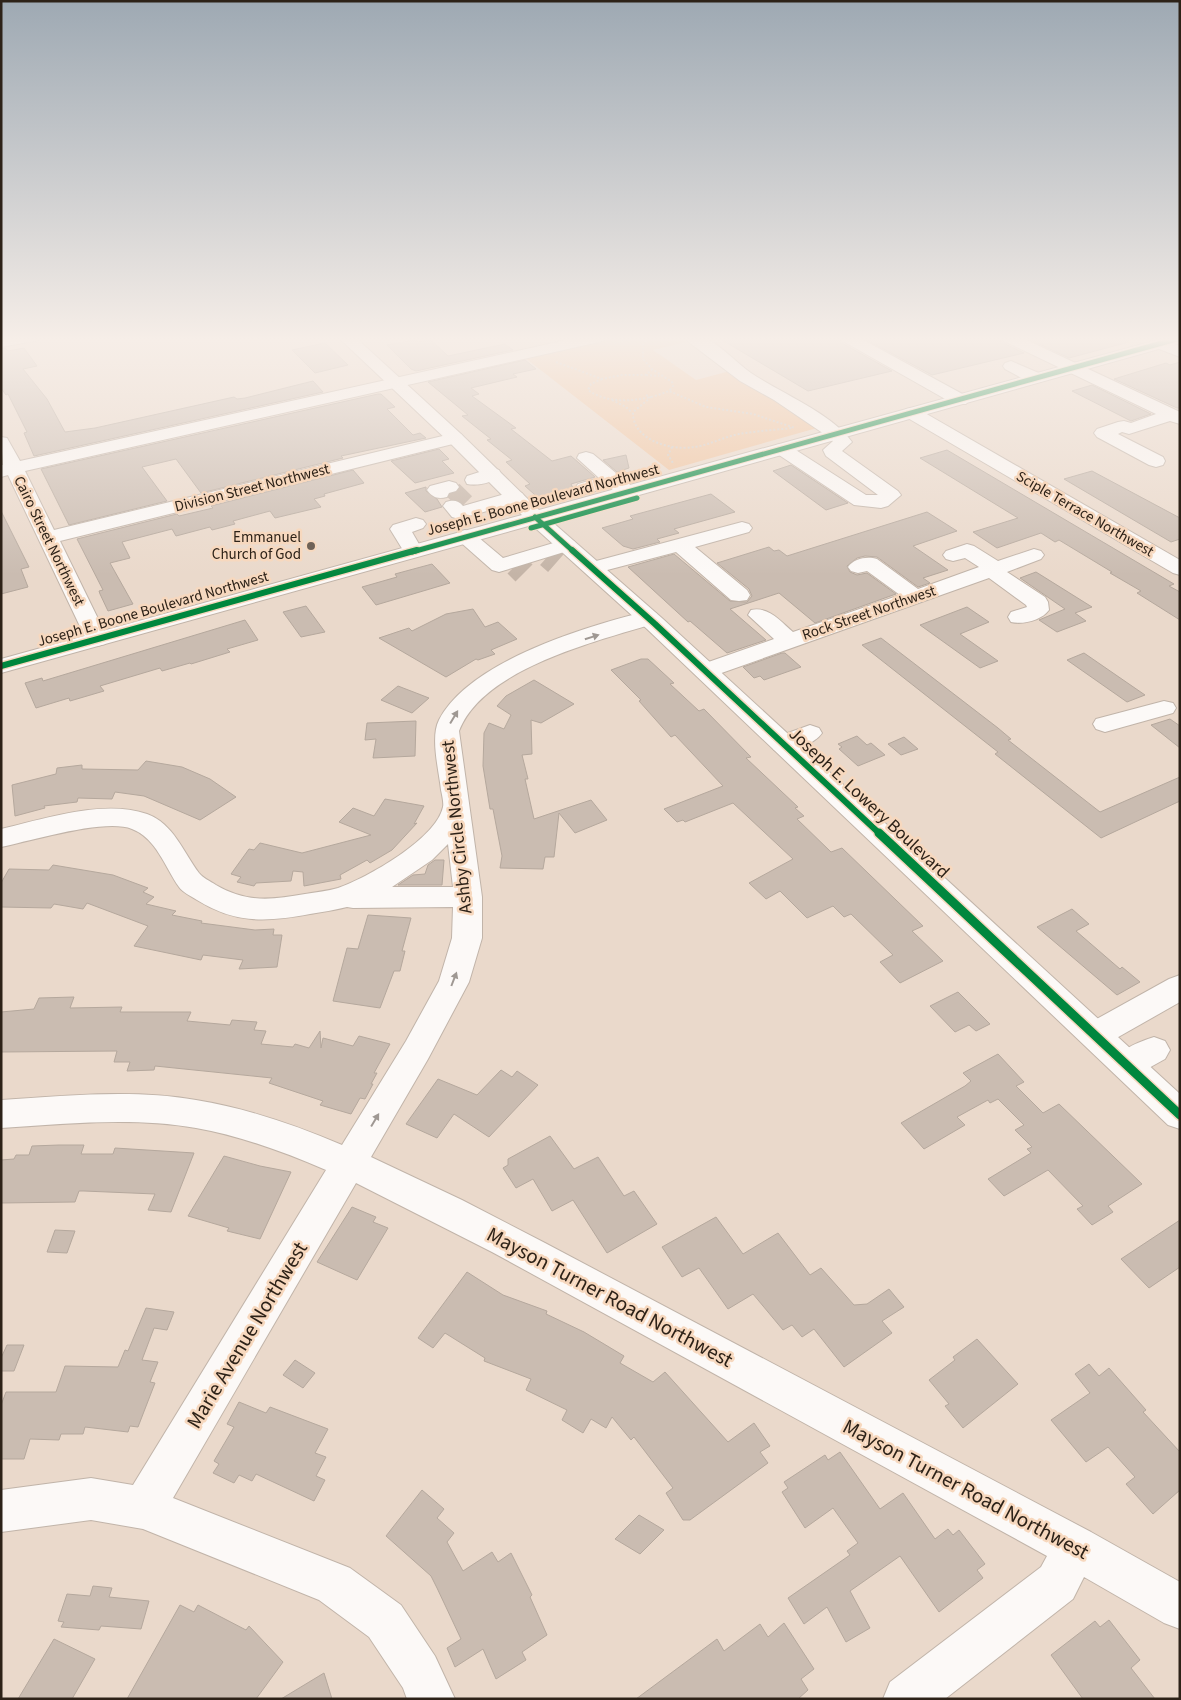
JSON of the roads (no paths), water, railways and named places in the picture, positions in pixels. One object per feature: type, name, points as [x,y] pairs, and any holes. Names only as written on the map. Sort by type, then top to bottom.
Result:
[{"type":"street","points":[[8,470],[247,416]]},
{"type":"street","name":"Joseph E. Lowery Boulevard","points":[[432,416],[535,517],[530,564],[592,568],[1095,1035],[1140,1057],[1180,1114]]},
{"type":"street","points":[[782,449],[861,501],[881,502],[888,499],[891,495],[888,491],[831,451],[843,442],[836,434],[810,416]]},
{"type":"street","name":"Joseph E. Boone Boulevard Northwest","points":[[1,666],[535,517],[620,486],[782,449],[900,416]]},
{"type":"street","name":"Sciple Terrace Northwest","points":[[918,416],[1005,462],[1180,569]]},
{"type":"street","points":[[1156,460],[1103,433],[1124,426],[1129,428],[1175,417]]},
{"type":"street","points":[[1093,422],[1110,431]]},
{"type":"street","name":"Division Street Northwest","points":[[48,538],[455,438]]},
{"type":"street","name":"Cairo Street Northwest","points":[[1,442],[8,470],[48,538],[97,639]]},
{"type":"street","points":[[586,458],[620,486]]},
{"type":"street","points":[[464,495],[492,474]]},
{"type":"street","points":[[585,488],[620,486]]},
{"type":"street","points":[[464,495],[515,497]]},
{"type":"street","points":[[464,495],[493,528]]},
{"type":"street","points":[[413,551],[400,529],[416,524]]},
{"type":"street","points":[[592,568],[742,528]]},
{"type":"street","points":[[465,536],[530,564]]},
{"type":"street","points":[[680,545],[739,594]]},
{"type":"street","points":[[953,555],[967,550],[983,576],[1038,602],[1038,610],[1019,617]]},
{"type":"street","name":"Rock Street Northwest","points":[[704,671],[790,641],[886,616],[916,597],[983,576],[1034,556]]},
{"type":"street","points":[[858,567],[870,563],[916,597]]},
{"type":"street","points":[[759,615],[790,641]]},
{"type":"street","name":"Ashby Circle Northwest","points":[[350,1162],[417,1050],[454,982],[467,938],[468,897],[447,731],[455,714],[476,691],[503,671],[532,657],[648,618]]},
{"type":"street","points":[[1105,724],[1164,708]]},
{"type":"street","points":[[783,744],[810,733]]},
{"type":"street","points":[[341,898],[378,883],[422,853],[441,834],[456,808]]},
{"type":"street","points":[[1,838],[91,819],[119,817],[138,821],[153,829],[170,848],[190,882],[222,902],[249,909],[275,910],[341,898],[468,897]]},
{"type":"street","points":[[1095,1035],[1180,987]]},
{"type":"street","name":"Mayson Turner Road Northwest","points":[[1,1114],[95,1108],[158,1110],[219,1118],[270,1133],[350,1162],[474,1224],[1076,1547],[1180,1607]]},
{"type":"street","name":"Marie Avenue Northwest","points":[[143,1508],[350,1162]]},
{"type":"street","points":[[1,1511],[92,1499],[143,1508],[334,1584],[385,1621],[419,1672],[431,1699]]},
{"type":"street","points":[[907,1699],[1057,1583],[1076,1547]]},
{"type":"tunnel","points":[[453,490],[466,503]]},
{"type":"tunnel","points":[[548,556],[556,563]]},
{"type":"tunnel","points":[[516,565],[524,573]]},
{"type":"place","name":"Emmanuel Church of God","points":[[311,546]]}]
